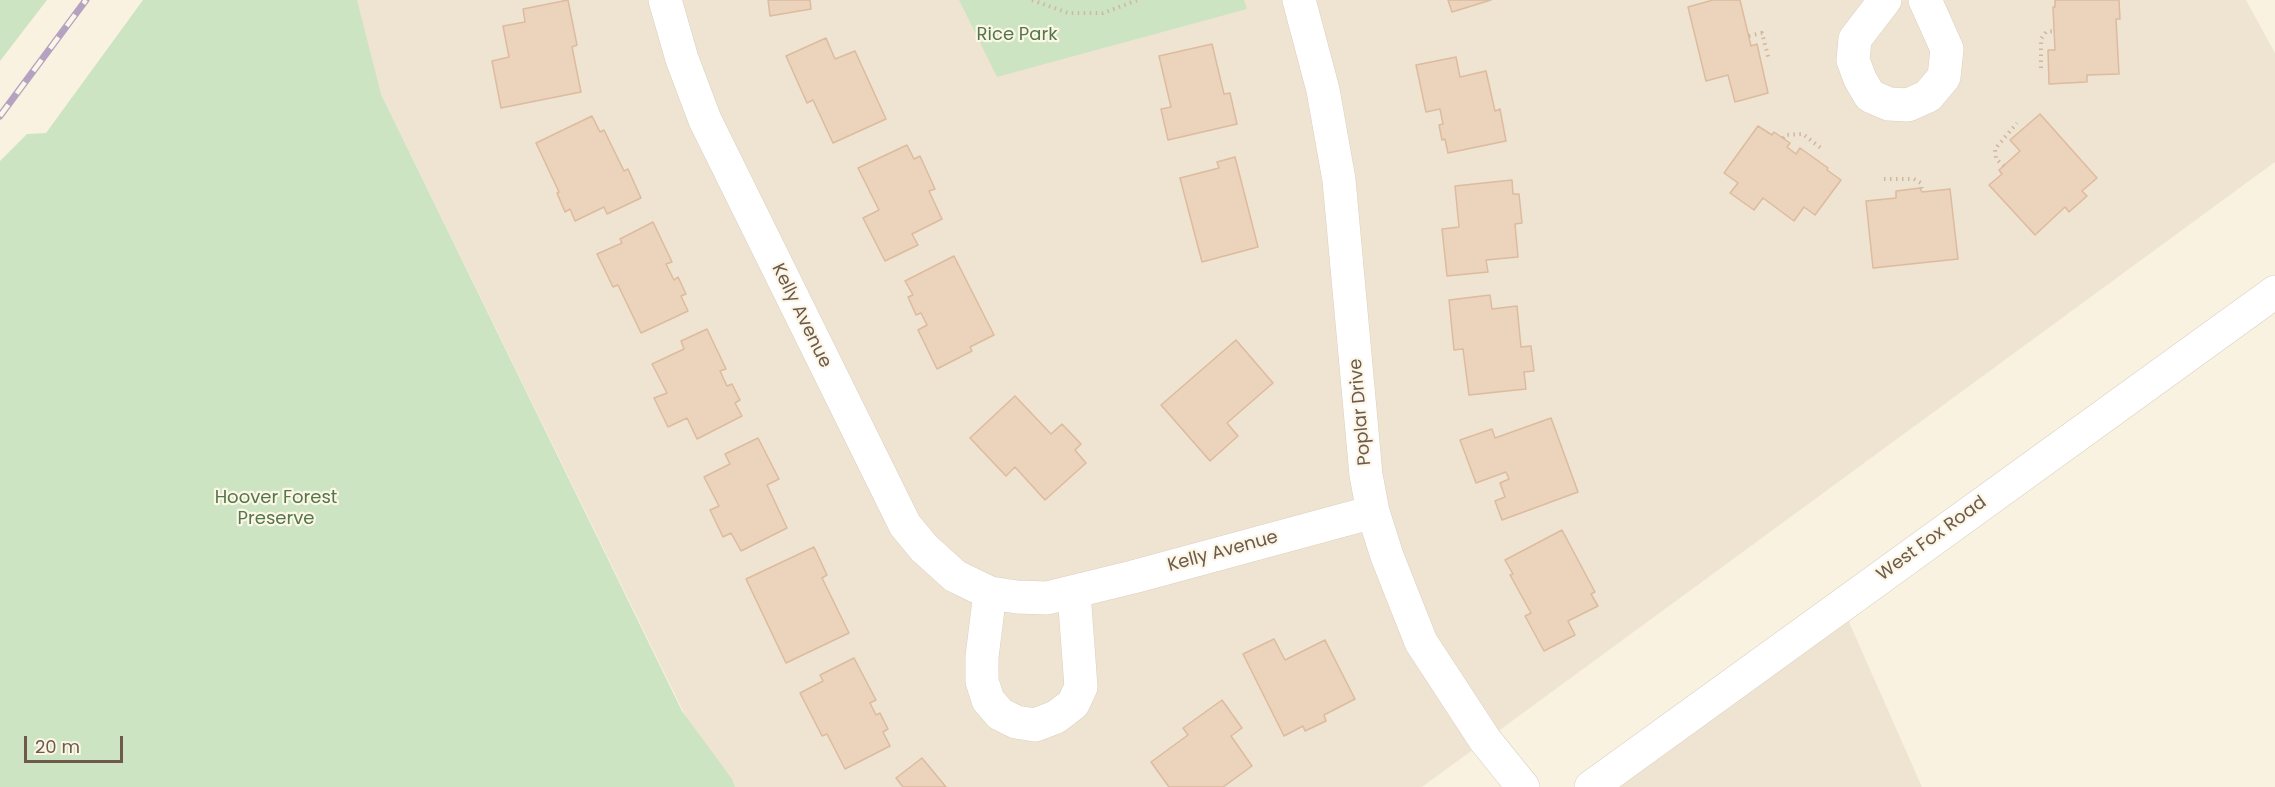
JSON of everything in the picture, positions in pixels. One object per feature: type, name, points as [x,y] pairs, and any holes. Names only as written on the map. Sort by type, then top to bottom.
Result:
[{"type":"street","name":"Kelly Avenue","points":[[665,0],[682,59],[705,120],[905,525],[924,548],[955,576],[990,593],[1047,598],[1373,512]]},
{"type":"street","name":"Poplar Drive","points":[[1299,0],[1323,90],[1339,180],[1366,475],[1373,512],[1420,642],[1485,740],[1523,787]]},
{"type":"street","points":[[1885,0],[1855,39],[1854,60],[1860,79],[1870,96],[1889,104],[1908,105],[1928,96],[1944,77],[1947,49],[1925,0]]},
{"type":"street","name":"West Fox Road","points":[[1591,787],[2275,292]]},
{"type":"street","points":[[990,593],[982,657],[982,681],[988,700],[1000,714],[1016,722],[1035,725],[1056,717],[1073,704],[1081,687],[1074,592]]},
{"type":"path","points":[[1032,0],[1068,13],[1102,13],[1138,0]]},
{"type":"path","points":[[2041,68],[2041,39],[2046,32],[2054,31]]},
{"type":"path","points":[[1749,36],[1762,33],[1768,60]]},
{"type":"path","points":[[2004,166],[1996,159],[1995,149],[2017,123]]},
{"type":"path","points":[[1783,138],[1785,135],[1803,134],[1822,149]]},
{"type":"path","points":[[1884,179],[1914,179],[1921,183],[1922,192]]},
{"type":"shaded area","points":[[335,0],[2246,0],[2275,53],[2275,162],[1422,787],[722,787]]},
{"type":"shaded area","points":[[1841,604],[1922,787],[1591,787]]},
{"type":"green space","points":[[0,0],[47,0],[0,61]]},
{"type":"green space","name":"Hoover Forest Preserve","points":[[143,0],[357,0],[381,94],[682,711],[732,779],[735,787],[0,787],[0,161],[27,134],[46,133]]},
{"type":"green space","name":"Rice Park","points":[[959,0],[1244,0],[1247,9],[997,77]]},
{"type":"building","points":[[568,0],[577,45],[572,47],[581,92],[501,108],[492,61],[509,57],[503,26],[525,22],[523,9]]},
{"type":"building","points":[[768,0],[810,0],[811,9],[770,16]]},
{"type":"building","points":[[1448,0],[1491,0],[1452,12]]},
{"type":"building","points":[[1713,0],[1740,0],[1751,46],[1757,44],[1768,93],[1735,102],[1728,75],[1706,81],[1688,7]]},
{"type":"building","points":[[2055,0],[2119,0],[2120,19],[2116,19],[2119,74],[2087,75],[2087,82],[2049,84],[2048,50],[2055,50],[2053,7],[2055,7]]},
{"type":"building","points":[[826,38],[835,59],[855,51],[886,119],[833,143],[813,100],[807,103],[786,56]]},
{"type":"building","points":[[1212,44],[1224,94],[1230,93],[1237,124],[1168,140],[1161,109],[1171,107],[1159,56]]},
{"type":"building","points":[[1456,57],[1460,77],[1486,71],[1495,111],[1500,109],[1506,141],[1448,153],[1439,125],[1443,124],[1440,109],[1426,112],[1416,65]]},
{"type":"building","points":[[2040,114],[2097,178],[2082,191],[2087,196],[2069,212],[2065,207],[2035,235],[1989,185],[2002,174],[1999,170],[2020,151],[2010,140]]},
{"type":"building","points":[[592,116],[600,132],[604,130],[624,171],[628,169],[641,198],[607,214],[604,207],[575,221],[570,209],[565,212],[557,193],[559,192],[536,143]]},
{"type":"building","points":[[1758,126],[1772,135],[1774,132],[1790,143],[1787,147],[1796,154],[1800,148],[1841,180],[1815,215],[1804,207],[1794,221],[1763,198],[1754,210],[1730,193],[1738,183],[1724,173]]},
{"type":"building","points":[[907,145],[914,159],[920,156],[935,189],[929,191],[942,219],[912,234],[918,245],[885,261],[863,218],[879,210],[858,168]]},
{"type":"building","points":[[1235,157],[1258,247],[1202,262],[1180,178],[1219,168],[1217,162]]},
{"type":"building","points":[[1512,180],[1513,194],[1519,194],[1522,223],[1515,224],[1518,257],[1486,260],[1488,272],[1447,276],[1442,229],[1459,227],[1455,186]]},
{"type":"building","points":[[1920,188],[1922,192],[1950,189],[1958,259],[1873,268],[1866,201],[1896,198],[1896,191]]},
{"type":"building","points":[[653,222],[672,262],[666,264],[674,280],[678,277],[686,294],[681,296],[688,311],[641,333],[618,285],[613,287],[597,254],[622,243],[620,239]]},
{"type":"building","points":[[954,256],[994,335],[970,347],[972,351],[937,369],[918,330],[927,325],[921,313],[916,315],[908,297],[913,295],[905,281]]},
{"type":"building","points":[[1490,295],[1492,309],[1517,306],[1521,347],[1531,346],[1534,371],[1524,372],[1526,389],[1469,395],[1463,349],[1454,350],[1449,300]]},
{"type":"building","points":[[707,329],[726,369],[720,371],[727,386],[732,384],[740,400],[735,403],[742,416],[697,439],[687,418],[668,427],[654,398],[667,393],[652,364],[684,349],[681,341]]},
{"type":"building","points":[[1236,340],[1273,383],[1227,423],[1238,436],[1210,461],[1161,405]]},
{"type":"building","points":[[1015,396],[1051,434],[1062,424],[1081,444],[1075,450],[1086,463],[1045,500],[1015,467],[1006,476],[970,438]]},
{"type":"building","points":[[1551,418],[1578,492],[1502,520],[1495,501],[1505,497],[1500,483],[1509,479],[1506,472],[1476,483],[1460,440],[1492,429],[1495,438]]},
{"type":"building","points":[[758,438],[779,479],[767,485],[787,528],[741,551],[731,533],[723,537],[710,510],[719,506],[704,477],[730,464],[725,454]]},
{"type":"building","points":[[1562,530],[1595,592],[1591,594],[1598,606],[1568,621],[1575,635],[1544,651],[1525,616],[1531,613],[1510,575],[1513,574],[1505,560]]},
{"type":"building","points":[[814,547],[827,575],[822,578],[849,633],[786,663],[746,579]]},
{"type":"building","points":[[1274,639],[1285,660],[1325,640],[1355,699],[1324,715],[1326,721],[1305,731],[1303,726],[1284,736],[1243,654]]},
{"type":"building","points":[[854,658],[876,700],[870,703],[876,715],[880,713],[888,729],[883,732],[890,746],[845,769],[827,734],[822,736],[800,693],[823,681],[820,675]]},
{"type":"building","points":[[1222,700],[1242,728],[1231,736],[1252,766],[1223,787],[1169,787],[1151,762],[1188,735],[1183,728]]},
{"type":"building","points":[[922,758],[946,787],[903,787],[896,778]]},
{"type":"railway","points":[[0,116],[86,0]]}]
